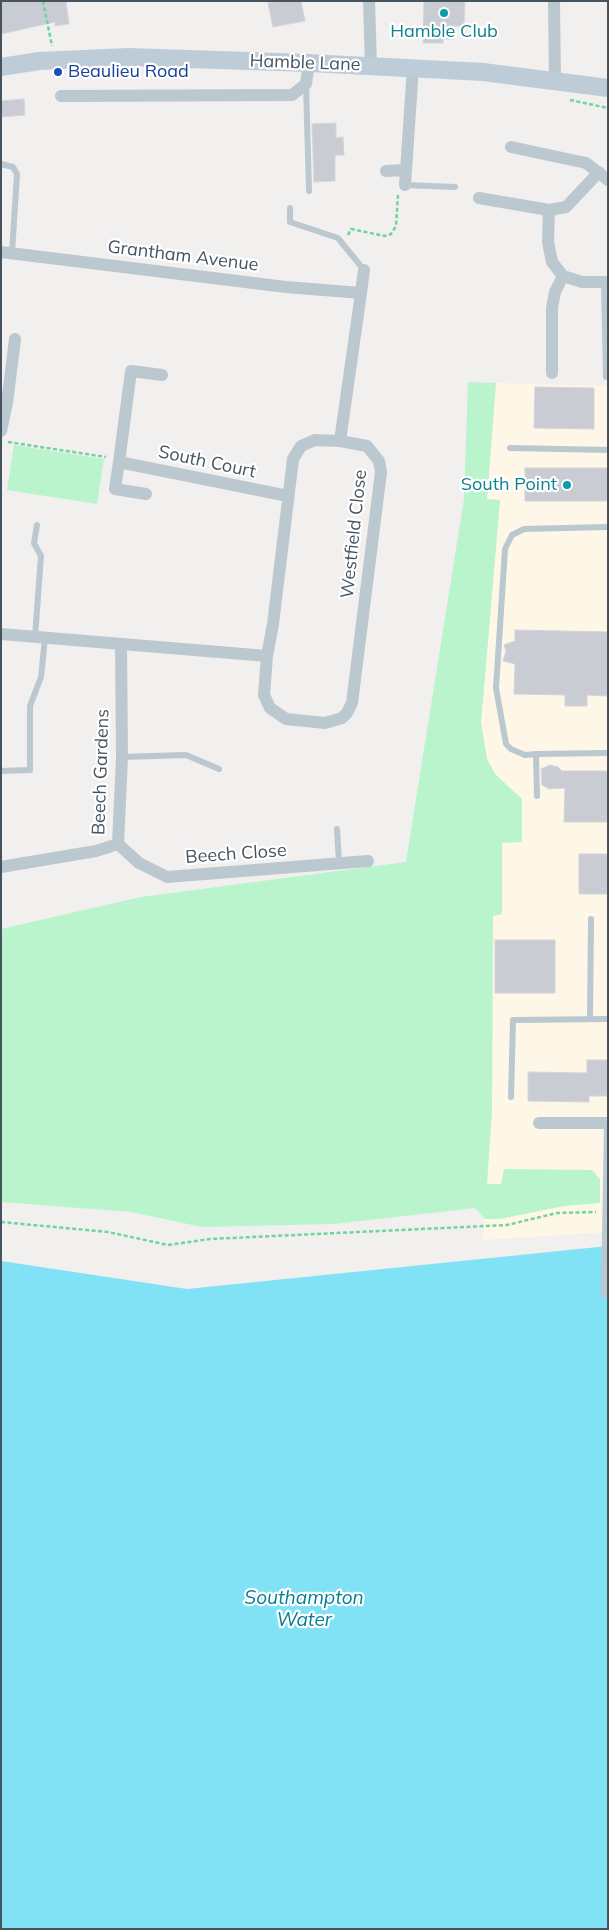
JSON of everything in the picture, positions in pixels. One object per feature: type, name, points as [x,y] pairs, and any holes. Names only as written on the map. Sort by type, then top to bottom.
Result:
[{"type":"main road","name":"Hamble Lane","points":[[1,67],[55,60],[128,57],[309,63],[413,67],[608,88]]},
{"type":"street","points":[[369,1],[372,66]]},
{"type":"street","points":[[554,1],[555,81]]},
{"type":"street","points":[[68,100],[292,95],[306,84],[309,63]]},
{"type":"street","points":[[405,186],[413,67]]},
{"type":"street","points":[[479,198],[548,210],[566,207],[604,176],[586,163],[510,147]]},
{"type":"street","points":[[386,171],[405,170]]},
{"type":"street","points":[[548,210],[548,242],[552,262],[563,276],[582,282],[606,282]]},
{"type":"street","name":"Grantham Avenue","points":[[7,252],[286,287],[362,293]]},
{"type":"street","points":[[340,440],[364,270]]},
{"type":"street","points":[[552,373],[552,308],[555,292],[563,276]]},
{"type":"street","points":[[1,431],[7,403],[15,339]]},
{"type":"street","points":[[146,494],[115,489],[131,371],[162,376]]},
{"type":"street","name":"Westfield Close","points":[[316,440],[340,440],[367,446],[379,461],[381,472],[352,703],[347,712],[338,720],[325,723],[286,719],[274,713],[267,704],[264,695],[267,656],[273,624],[288,496],[293,459],[300,446],[316,440]]},
{"type":"street","name":"South Court","points":[[120,460],[288,496]]},
{"type":"street","points":[[1,634],[198,652],[267,656]]},
{"type":"street","name":"Beech Gardens","points":[[1,867],[96,851],[118,844],[122,757],[121,644]]},
{"type":"street","name":"Beech Close","points":[[118,844],[139,863],[167,876],[368,861]]},
{"type":"street","points":[[539,1123],[607,1123]]},
{"type":"lane","points":[[306,84],[309,191]]},
{"type":"lane","points":[[1,164],[13,166],[17,174],[7,252]]},
{"type":"lane","points":[[405,186],[455,187]]},
{"type":"lane","points":[[290,208],[290,222],[338,238],[364,270]]},
{"type":"lane","points":[[606,282],[606,377]]},
{"type":"lane","points":[[510,448],[608,450]]},
{"type":"lane","points":[[1,771],[30,770],[30,706],[40,677],[41,556],[34,543],[37,525]]},
{"type":"lane","points":[[608,527],[524,529],[512,535],[505,549],[496,688],[506,744],[510,749],[525,755],[608,753]]},
{"type":"lane","points":[[536,754],[537,796]]},
{"type":"lane","points":[[122,757],[186,755],[219,769]]},
{"type":"lane","points":[[337,829],[339,863]]},
{"type":"lane","points":[[590,1019],[591,919]]},
{"type":"lane","points":[[511,1097],[514,1020],[608,1019]]},
{"type":"lane","points":[[604,1295],[607,1123]]},
{"type":"path","points":[[43,1],[55,60]]},
{"type":"path","points":[[350,242],[348,236],[351,229],[385,236],[392,234],[396,226],[398,194],[405,186]]},
{"type":"path","points":[[1,441],[120,460]]},
{"type":"path","points":[[1,1222],[108,1232],[168,1245],[210,1239],[507,1225],[557,1213],[599,1212]]},
{"type":"shaded area","points":[[496,383],[608,386],[608,1232],[483,1240],[492,1109],[493,916],[502,913],[502,843],[522,842],[522,799],[495,774],[487,759],[481,723],[500,500],[487,500]]},
{"type":"green space","points":[[468,382],[496,383],[487,499],[500,500],[481,723],[487,759],[495,774],[522,799],[522,842],[502,843],[502,914],[493,916],[492,1109],[487,1184],[501,1184],[504,1169],[592,1170],[600,1179],[600,1203],[564,1206],[500,1219],[485,1219],[475,1208],[334,1224],[202,1227],[131,1212],[1,1202],[1,929],[141,897],[406,862],[464,499]]},
{"type":"green space","points":[[14,445],[104,459],[97,504],[7,490]]},
{"type":"water","name":"Southampton Water","points":[[608,1246],[608,1929],[1,1929],[1,1261],[187,1289]]},
{"type":"building","points":[[1,1],[66,1],[69,24],[55,26],[55,22],[1,34]]},
{"type":"building","points":[[301,1],[305,21],[273,27],[268,3]]},
{"type":"building","name":"Hamble Club","points":[[424,1],[465,1],[464,26],[454,26],[454,39],[443,39],[443,43],[423,43]]},
{"type":"building","points":[[24,99],[25,115],[1,117],[1,101]]},
{"type":"building","points":[[336,123],[336,138],[343,137],[344,155],[335,155],[335,181],[314,182],[312,124]]},
{"type":"building","points":[[535,387],[594,388],[594,429],[534,428]]},
{"type":"building","name":"South Point","points":[[525,468],[608,468],[608,501],[525,501]]},
{"type":"building","points":[[515,630],[608,632],[608,696],[587,695],[587,706],[565,706],[565,695],[514,694],[515,664],[503,661],[506,651],[504,645],[515,641]]},
{"type":"building","points":[[550,765],[558,767],[562,771],[608,771],[608,822],[564,822],[565,788],[549,789],[542,785],[541,769]]},
{"type":"building","points":[[579,854],[608,854],[608,894],[579,894]]},
{"type":"building","points":[[495,940],[555,940],[555,993],[495,993]]},
{"type":"building","points":[[587,1060],[608,1060],[608,1096],[589,1096],[589,1102],[528,1101],[528,1072],[587,1073]]},
{"type":"place","name":"Hamble Club","points":[[444,13]]},
{"type":"place","name":"Beaulieu Road","points":[[58,72]]},
{"type":"place","name":"South Point","points":[[567,485]]}]
